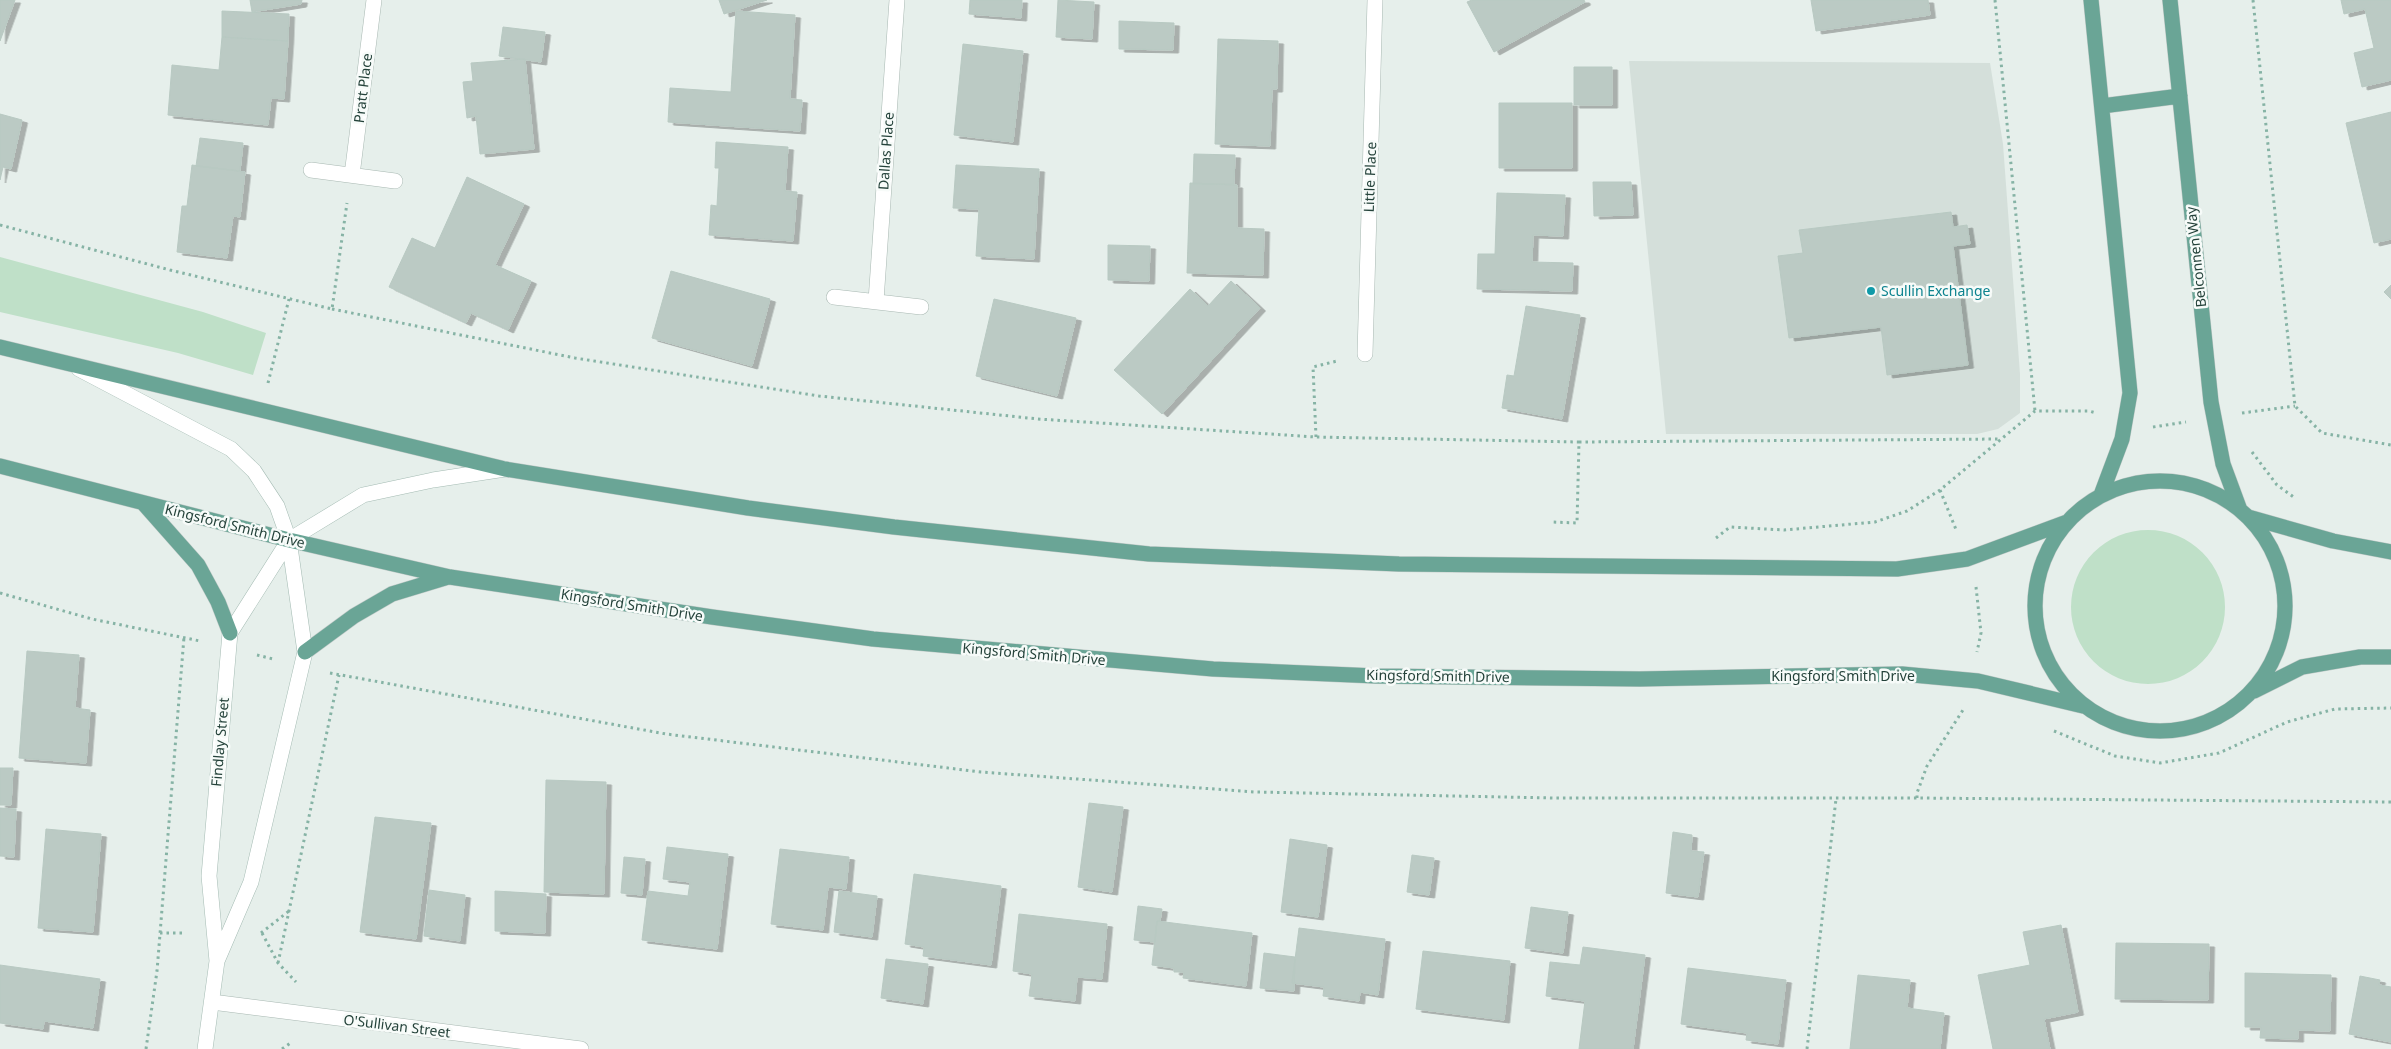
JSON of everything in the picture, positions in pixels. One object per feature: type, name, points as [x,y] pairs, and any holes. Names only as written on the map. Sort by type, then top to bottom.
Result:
[{"type":"main road","points":[[2091,0],[2130,394],[2122,439],[2101,495]]},
{"type":"main road","name":"Belconnen Way","points":[[2170,0],[2214,418],[2223,464],[2244,514]]},
{"type":"main road","points":[[2102,106],[2180,96]]},
{"type":"main road","points":[[0,348],[504,469],[748,508],[894,527],[1130,552],[1399,564],[1896,569],[1967,559],[2066,522]]},
{"type":"main road","name":"Kingsford Smith Drive","points":[[0,466],[289,540],[450,576],[712,618],[873,639],[1213,669],[1376,676],[1640,678],[1902,674],[1978,681],[2083,706]]},
{"type":"main road","points":[[2148,481],[2174,482],[2198,486],[2220,497],[2244,514],[2273,553],[2281,573],[2284,594],[2283,623],[2274,658],[2263,677],[2249,694],[2231,709],[2210,721],[2188,728],[2164,731],[2140,730],[2117,724],[2083,706],[2060,682],[2046,660],[2038,637],[2034,613],[2035,588],[2041,564],[2052,542],[2066,522],[2082,507],[2101,495],[2132,484],[2148,481]]},
{"type":"main road","points":[[144,504],[198,565],[218,602],[229,640]]},
{"type":"main road","points":[[2244,514],[2333,541],[2391,552]]},
{"type":"main road","points":[[303,659],[354,616],[392,594],[450,576]]},
{"type":"main road","points":[[2249,694],[2302,667],[2360,657],[2391,657]]},
{"type":"street","name":"Pratt Place","points":[[352,175],[374,0]]},
{"type":"street","name":"Dallas Place","points":[[876,301],[897,0]]},
{"type":"street","name":"Little Place","points":[[1364,354],[1375,0]]},
{"type":"street","points":[[311,170],[395,181]]},
{"type":"street","points":[[834,297],[921,307]]},
{"type":"street","name":"Findlay Street","points":[[76,367],[231,449],[254,471],[277,506],[289,540],[303,659],[251,882],[217,961]]},
{"type":"street","name":"Findlay Street","points":[[205,1049],[217,961],[209,876],[229,640],[289,540],[363,495],[434,480],[504,469]]},
{"type":"street","name":"O'Sullivan Street","points":[[212,1002],[581,1049]]},
{"type":"path","points":[[1995,0],[2035,411]]},
{"type":"path","points":[[2253,0],[2295,406],[2322,433],[2391,445]]},
{"type":"path","points":[[332,309],[352,175]]},
{"type":"path","points":[[0,225],[332,309],[575,358],[819,396],[1038,419],[1316,437],[1579,442],[2002,439]]},
{"type":"path","points":[[261,412],[288,299]]},
{"type":"path","points":[[1316,437],[1314,367],[1364,354]]},
{"type":"path","points":[[2148,428],[2295,406]]},
{"type":"path","points":[[1715,538],[1730,527],[1784,530],[1875,522],[1907,511],[1940,490],[2035,411],[2089,411]]},
{"type":"path","points":[[1551,522],[1577,523],[1579,442]]},
{"type":"path","points":[[2250,450],[2277,485],[2301,502]]},
{"type":"path","points":[[1940,490],[1959,537]]},
{"type":"path","points":[[1976,581],[1981,633]]},
{"type":"path","points":[[0,593],[92,619],[184,637],[229,640],[303,659],[339,675],[666,734],[981,772],[1255,792],[1554,798],[1917,798],[2391,802]]},
{"type":"path","points":[[146,1049],[157,971],[184,637]]},
{"type":"path","points":[[278,963],[339,675]]},
{"type":"path","points":[[2053,731],[2115,756],[2160,763],[2219,753],[2287,722],[2335,709],[2391,708]]},
{"type":"path","points":[[1917,798],[1916,793],[1927,766],[1964,710],[1955,709]]},
{"type":"path","points":[[1807,1049],[1836,799]]},
{"type":"path","points":[[289,910],[262,933],[278,963],[298,985]]},
{"type":"path","points":[[282,1049],[294,1041]]},
{"type":"shaded area","points":[[1629,61],[1990,63],[2003,144],[2020,374],[2020,413],[1998,429],[1977,434],[1666,434]]},
{"type":"green space","points":[[0,257],[203,312],[266,333],[253,375],[178,353],[0,312]]},
{"type":"green space","points":[[2148,530],[2177,536],[2191,543],[2202,553],[2212,564],[2219,578],[2225,607],[2219,636],[2212,650],[2202,661],[2191,671],[2177,678],[2148,684],[2119,678],[2105,671],[2094,661],[2084,650],[2077,636],[2071,607],[2077,578],[2084,564],[2094,553],[2105,543],[2119,536]]},
{"type":"building","points":[[0,0],[15,0],[0,41]]},
{"type":"building","points":[[250,0],[302,0],[301,4],[252,12]]},
{"type":"building","points":[[719,0],[767,0],[724,14]]},
{"type":"building","points":[[970,0],[1022,0],[1021,18],[969,14]]},
{"type":"building","points":[[1058,0],[1094,2],[1092,39],[1056,37]]},
{"type":"building","points":[[1472,0],[1584,0],[1585,2],[1494,52],[1467,2]]},
{"type":"building","points":[[1811,0],[1928,0],[1930,15],[1816,31]]},
{"type":"building","points":[[2341,0],[2391,0],[2391,80],[2362,87],[2354,53],[2374,48],[2365,9],[2344,14]]},
{"type":"building","points":[[222,11],[289,14],[288,41],[222,37]]},
{"type":"building","points":[[736,11],[795,15],[790,99],[802,100],[800,131],[668,122],[670,88],[731,92]]},
{"type":"building","points":[[1119,21],[1174,23],[1173,50],[1119,49]]},
{"type":"building","points":[[503,27],[545,32],[541,62],[499,56]]},
{"type":"building","points":[[222,37],[288,41],[284,99],[271,98],[268,125],[168,115],[172,65],[219,70]]},
{"type":"building","points":[[1218,39],[1278,41],[1277,89],[1272,89],[1270,146],[1215,144]]},
{"type":"building","points":[[963,44],[1023,51],[1013,142],[954,135]]},
{"type":"building","points":[[525,59],[534,149],[480,154],[476,116],[467,118],[463,82],[473,81],[471,63]]},
{"type":"building","points":[[1574,67],[1612,67],[1612,105],[1574,105]]},
{"type":"building","points":[[1499,103],[1572,103],[1572,168],[1499,168]]},
{"type":"building","points":[[2391,112],[2391,239],[2374,243],[2346,123]]},
{"type":"building","points":[[0,114],[22,120],[11,169],[3,167],[0,180]]},
{"type":"building","points":[[200,138],[243,143],[240,171],[196,166]]},
{"type":"building","points":[[716,142],[788,147],[785,191],[797,192],[793,241],[709,235],[711,205],[717,206],[719,168],[715,168]]},
{"type":"building","points":[[1194,154],[1235,155],[1234,184],[1193,184]]},
{"type":"building","points":[[192,165],[245,172],[240,217],[233,216],[227,258],[177,252],[182,206],[187,206]]},
{"type":"building","points":[[956,165],[1039,169],[1034,259],[976,256],[979,209],[953,208]]},
{"type":"building","points":[[467,177],[524,204],[495,265],[531,281],[508,330],[471,313],[466,323],[389,287],[412,238],[435,248]]},
{"type":"building","points":[[1593,182],[1631,182],[1633,215],[1594,216]]},
{"type":"building","points":[[1190,183],[1237,185],[1237,228],[1264,229],[1263,275],[1187,273]]},
{"type":"building","points":[[1497,193],[1565,195],[1563,236],[1533,235],[1532,262],[1573,263],[1572,291],[1477,289],[1478,254],[1495,254]]},
{"type":"building","name":"Scullin Exchange","points":[[1951,212],[1953,227],[1967,225],[1970,244],[1953,246],[1968,365],[1887,375],[1881,327],[1789,338],[1778,256],[1803,253],[1799,230]]},
{"type":"building","points":[[1108,245],[1150,246],[1149,281],[1108,280]]},
{"type":"building","points":[[671,271],[770,299],[752,366],[652,338]]},
{"type":"building","points":[[1231,281],[1260,308],[1162,414],[1114,370],[1190,289],[1208,306]]},
{"type":"building","points":[[2391,285],[2391,299],[2384,292]]},
{"type":"building","points":[[994,299],[1076,318],[1057,396],[976,376]]},
{"type":"building","points":[[1526,306],[1580,315],[1562,419],[1502,408],[1507,375],[1514,376]]},
{"type":"building","points":[[27,651],[79,655],[75,708],[90,710],[86,763],[19,758]]},
{"type":"building","points":[[0,768],[13,768],[11,805],[0,805]]},
{"type":"building","points":[[546,780],[606,782],[604,894],[544,892]]},
{"type":"building","points":[[1089,803],[1123,807],[1112,892],[1078,887]]},
{"type":"building","points":[[0,808],[16,809],[14,857],[0,856]]},
{"type":"building","points":[[375,817],[431,823],[416,939],[360,932]]},
{"type":"building","points":[[46,829],[101,834],[93,932],[38,928]]},
{"type":"building","points":[[1673,832],[1692,835],[1691,851],[1704,852],[1698,897],[1666,893]]},
{"type":"building","points":[[1290,839],[1327,845],[1318,917],[1281,912]]},
{"type":"building","points":[[667,847],[728,854],[717,949],[642,940],[648,891],[688,896],[690,882],[663,879]]},
{"type":"building","points":[[780,849],[849,857],[846,889],[828,887],[823,930],[771,924]]},
{"type":"building","points":[[1412,855],[1434,858],[1429,895],[1407,892]]},
{"type":"building","points":[[624,857],[645,859],[642,895],[621,893]]},
{"type":"building","points":[[914,874],[1001,886],[991,965],[923,956],[924,947],[905,944]]},
{"type":"building","points":[[429,890],[465,895],[460,941],[424,936]]},
{"type":"building","points":[[495,891],[546,894],[545,933],[495,931]]},
{"type":"building","points":[[839,891],[877,896],[872,937],[834,932]]},
{"type":"building","points":[[1138,906],[1162,909],[1160,921],[1157,921],[1155,942],[1134,940]]},
{"type":"building","points":[[1531,907],[1568,912],[1563,953],[1525,948]]},
{"type":"building","points":[[1019,914],[1107,924],[1102,979],[1077,977],[1075,1001],[1029,996],[1032,974],[1013,971]]},
{"type":"building","points":[[1157,921],[1252,933],[1246,986],[1183,978],[1184,972],[1174,972],[1174,968],[1152,965]]},
{"type":"building","points":[[2061,925],[2078,1012],[2044,1019],[2050,1049],[1993,1049],[1978,975],[2030,965],[2023,932]]},
{"type":"building","points":[[1299,928],[1385,939],[1378,995],[1360,992],[1359,1001],[1323,996],[1324,987],[1292,983]]},
{"type":"building","points":[[2116,943],[2209,944],[2208,1000],[2115,999]]},
{"type":"building","points":[[1583,947],[1645,955],[1633,1049],[1579,1049],[1585,1001],[1546,996],[1550,962],[1580,965]]},
{"type":"building","points":[[1423,951],[1510,961],[1504,1020],[1416,1009]]},
{"type":"building","points":[[1264,953],[1295,957],[1294,991],[1260,988]]},
{"type":"building","points":[[886,959],[928,964],[923,1004],[881,998]]},
{"type":"building","points":[[0,965],[100,979],[93,1028],[44,1021],[43,1029],[0,1023]]},
{"type":"building","points":[[1688,968],[1786,980],[1778,1044],[1746,1040],[1747,1033],[1681,1024]]},
{"type":"building","points":[[2245,973],[2331,975],[2330,1031],[2298,1030],[2298,1039],[2260,1038],[2261,1027],[2245,1027]]},
{"type":"building","points":[[1858,975],[1910,980],[1907,1008],[1944,1013],[1940,1049],[1850,1049]]},
{"type":"building","points":[[2360,976],[2380,980],[2379,985],[2391,987],[2391,1042],[2349,1034]]},
{"type":"place","name":"Scullin Exchange","points":[[1871,291]]}]
